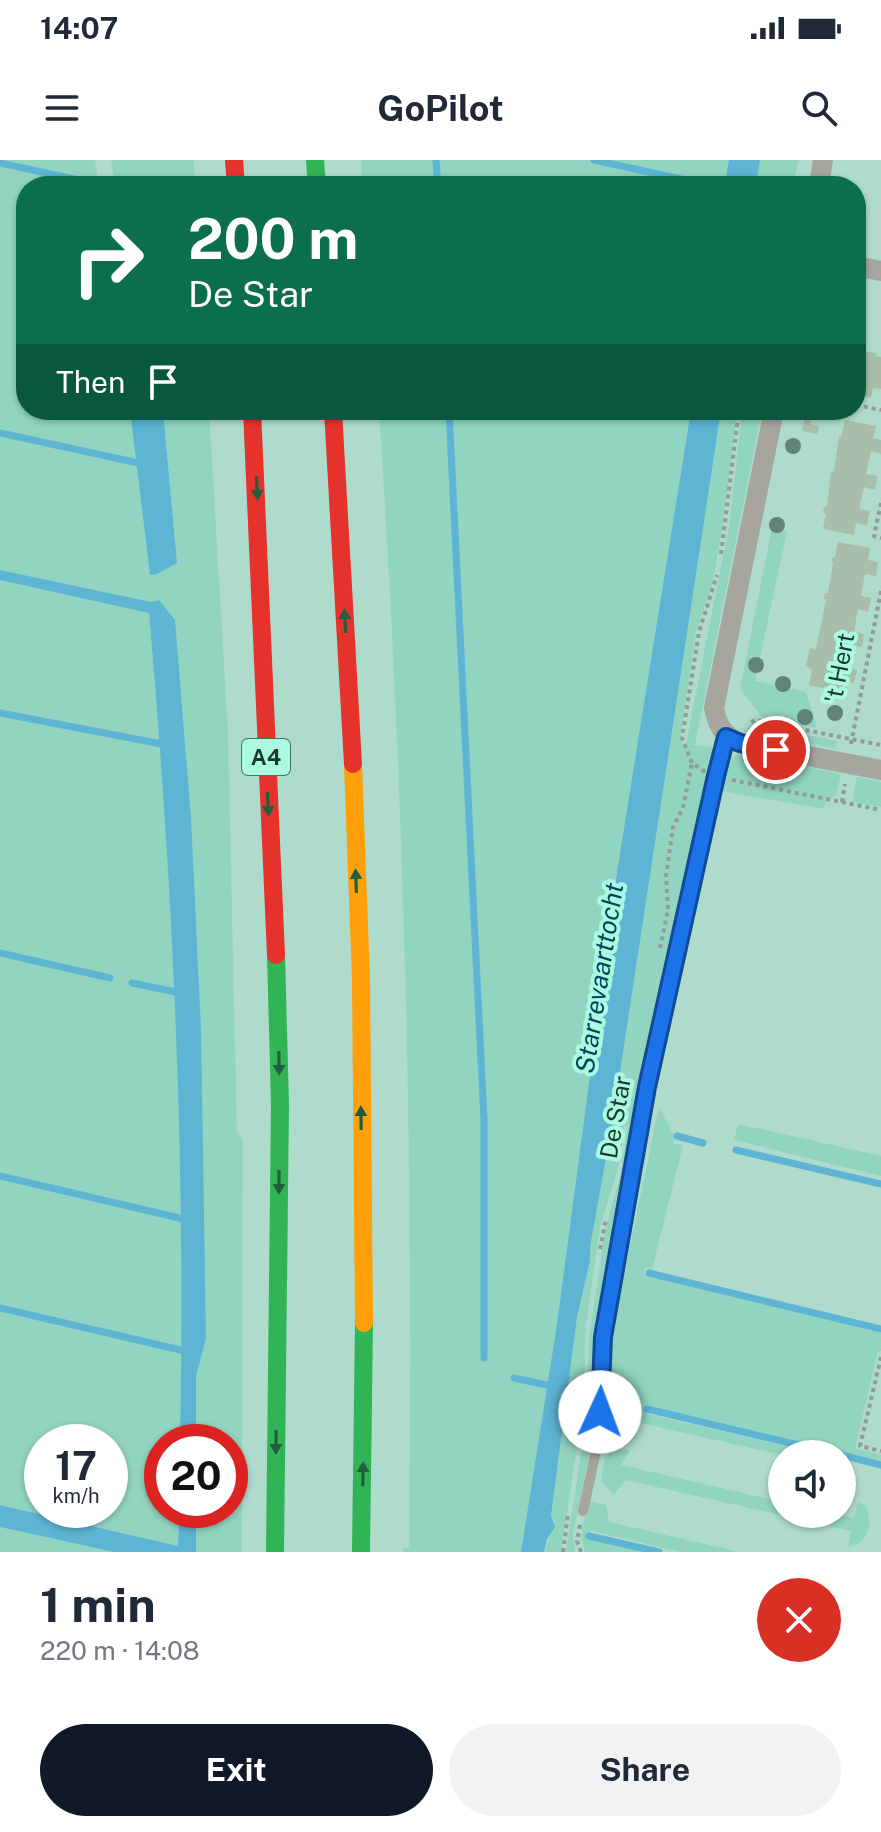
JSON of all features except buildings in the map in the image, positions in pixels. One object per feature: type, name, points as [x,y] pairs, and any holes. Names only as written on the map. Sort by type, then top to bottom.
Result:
[{"type":"highway","name":"A4","points":[[252,420],[275,914],[280,1104],[275,1552]]},
{"type":"highway","points":[[334,420],[352,759],[359,975],[363,1196],[361,1552]]},
{"type":"street","points":[[772,420],[714,708],[717,724],[726,737],[740,743],[881,770]]},
{"type":"lane","name":"De Star","points":[[583,1511],[599,1437],[603,1337],[647,1087],[726,737]]},
{"type":"path","points":[[721,557],[738,420]]},
{"type":"path","points":[[881,503],[874,536],[881,538]]},
{"type":"path","points":[[718,572],[699,632],[682,738],[692,763],[699,770],[716,776],[881,810]]},
{"type":"path","name":"'t Hert","points":[[842,802],[881,591]]},
{"type":"path","points":[[660,951],[668,910],[666,876],[673,827],[683,808],[692,763]]},
{"type":"path","points":[[881,1357],[860,1446],[881,1451]]},
{"type":"path","points":[[581,1552],[577,1541],[583,1511]]},
{"type":"green space","points":[[95,160],[97,176],[65,176],[0,162]]},
{"type":"green space","points":[[111,160],[194,160],[195,176],[113,176]]},
{"type":"green space","points":[[361,160],[729,160],[726,176],[362,176]]},
{"type":"green space","points":[[760,160],[799,160],[795,176],[758,176]]},
{"type":"green space","points":[[0,164],[49,176],[16,176],[16,420],[131,420],[150,574],[177,563],[164,420],[210,420],[228,733],[237,1133],[243,1139],[242,1424],[196,1424],[196,1376],[206,1339],[159,600],[151,602],[0,570]]},
{"type":"green space","points":[[380,420],[689,420],[617,872],[557,1324],[521,1552],[403,1552],[403,1548],[409,1548],[408,1121],[401,836]]},
{"type":"green space","points":[[719,420],[736,420],[735,432],[712,585],[696,632],[681,734],[681,743],[686,744],[729,527],[741,420],[760,420],[695,745],[713,748],[596,1332],[594,1431],[573,1533],[575,1552],[566,1552],[587,1415],[589,1337],[605,1231],[620,1176],[628,1125],[624,1126],[620,1161],[600,1227],[585,1333],[584,1401],[561,1552],[545,1552],[554,1521],[551,1517],[577,1317],[590,1261]]},
{"type":"green space","points":[[772,528],[787,531],[755,681],[806,692],[817,728],[762,717],[740,689]]},
{"type":"green space","points":[[0,580],[149,613],[165,820],[176,1027],[181,1338],[180,1424],[144,1424],[144,1528],[178,1528],[178,1546],[100,1528],[128,1528],[128,1424],[24,1424],[24,1511],[0,1505],[0,715],[42,722],[0,713]]},
{"type":"green space","points":[[754,724],[837,741],[835,749],[747,729]]},
{"type":"green space","points":[[738,753],[841,774],[837,792],[832,798],[826,797],[824,809],[716,790],[730,760]]},
{"type":"green space","points":[[857,777],[881,782],[881,807],[852,802]]},
{"type":"green space","points":[[659,1107],[673,1134],[674,1144],[683,1145],[652,1269],[645,1268],[644,1274],[881,1333],[881,1351],[878,1351],[856,1444],[856,1440],[792,1440],[645,1405],[647,1414],[768,1442],[768,1452],[636,1422],[636,1439],[610,1433],[611,1336]]},
{"type":"green space","points":[[738,1124],[881,1156],[881,1176],[734,1140]]},
{"type":"green space","points":[[615,1448],[630,1450],[621,1465],[768,1499],[768,1512],[626,1480],[614,1494],[601,1482],[605,1457]]},
{"type":"green space","points":[[856,1448],[881,1455],[881,1461],[856,1455]]},
{"type":"green space","points":[[588,1501],[606,1505],[609,1522],[740,1552],[681,1552],[591,1531],[587,1536],[592,1539],[647,1552],[585,1552],[581,1536]]},
{"type":"green space","points":[[858,1502],[865,1505],[868,1511],[868,1531],[861,1542],[848,1547],[851,1531],[838,1528],[856,1528]]},
{"type":"green space","points":[[0,1527],[114,1552],[0,1552]]},
{"type":"green space","points":[[196,1528],[242,1528],[242,1552],[196,1552]]},
{"type":"water","points":[[729,160],[760,160],[758,176],[726,176]]},
{"type":"water","points":[[131,420],[164,420],[177,563],[150,575]]},
{"type":"water","points":[[689,420],[719,420],[612,1124],[590,1261],[577,1317],[551,1516],[555,1527],[547,1539],[544,1552],[521,1552],[557,1324],[617,872]]},
{"type":"water","points":[[0,570],[151,602],[159,600],[175,620],[191,818],[201,1030],[206,1339],[196,1376],[196,1424],[180,1424],[181,1234],[176,1027],[165,820],[149,613],[0,580]]},
{"type":"water","points":[[0,1505],[24,1511],[24,1528],[100,1528],[178,1546],[178,1528],[196,1528],[196,1552],[114,1552],[0,1527]]},
{"type":"waterway","points":[[436,160],[437,176]]},
{"type":"waterway","points":[[594,160],[667,176]]},
{"type":"waterway","points":[[0,163],[60,176]]},
{"type":"waterway","points":[[449,420],[484,1120],[484,1358]]},
{"type":"waterway","points":[[0,433],[143,464]]},
{"type":"waterway","points":[[0,713],[167,745]]},
{"type":"waterway","points":[[0,953],[110,978]]},
{"type":"waterway","points":[[132,983],[181,993]]},
{"type":"waterway","points":[[677,1136],[703,1143]]},
{"type":"waterway","points":[[736,1150],[881,1184]]},
{"type":"waterway","points":[[0,1176],[192,1221]]},
{"type":"waterway","points":[[649,1273],[881,1329]]},
{"type":"waterway","points":[[0,1308],[189,1352]]},
{"type":"waterway","points":[[514,1378],[556,1387]]},
{"type":"waterway","points":[[647,1409],[777,1440]]},
{"type":"waterway","points":[[856,1459],[881,1465]]},
{"type":"waterway","points":[[589,1536],[659,1552]]},
{"type":"traffic: fast","points":[[315,160],[316,176]]},
{"type":"traffic: fast","points":[[275,1552],[280,1104],[276,955]]},
{"type":"traffic: fast","points":[[361,1552],[364,1323]]},
{"type":"traffic: slow","points":[[353,764],[361,981],[364,1323]]},
{"type":"traffic: jam","points":[[234,160],[235,176]]},
{"type":"traffic: jam","points":[[252,420],[276,955]]},
{"type":"traffic: jam","points":[[334,420],[353,764]]},
{"type":"route","points":[[600,1412],[603,1337],[647,1087],[726,737],[776,750]]},
{"type":"water label","name":"Starrevaarttocht","points":[[599,978]]}]
